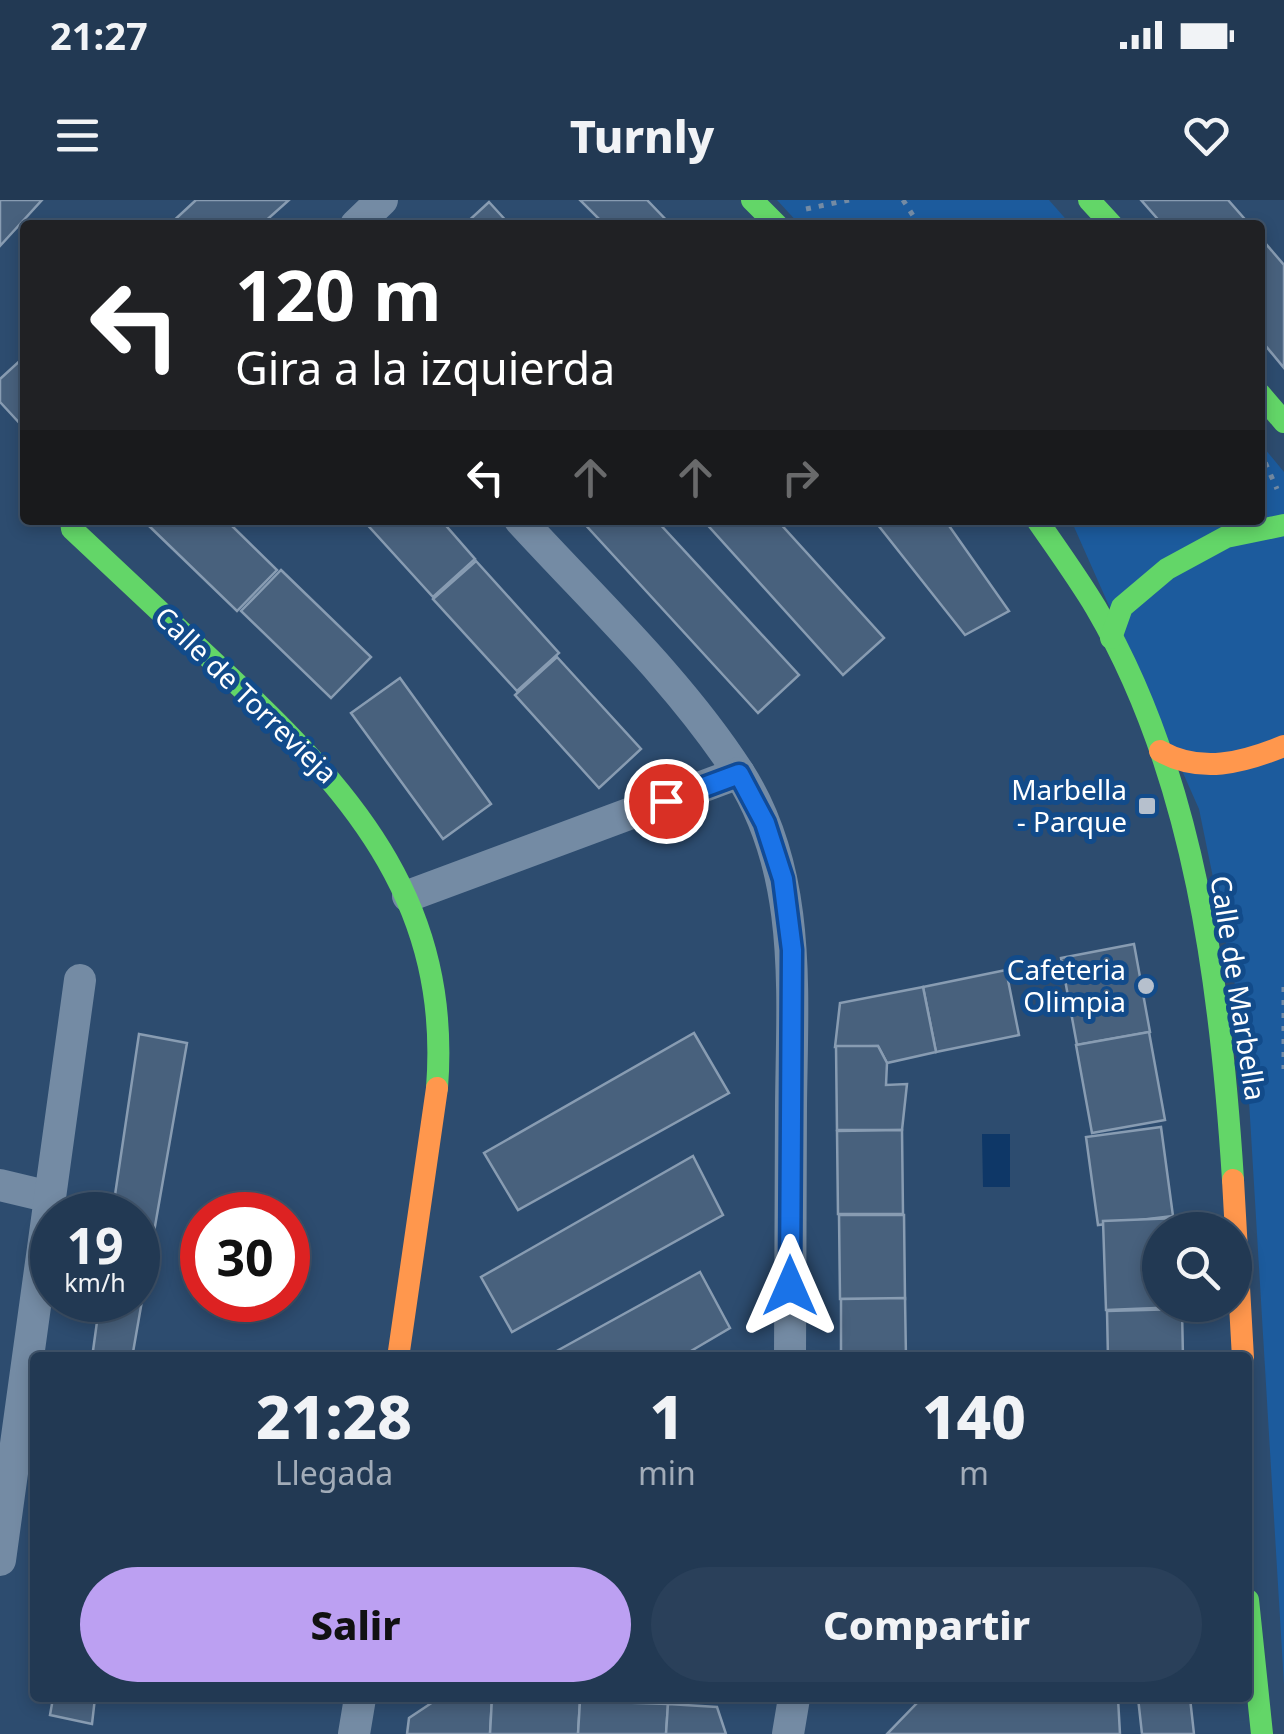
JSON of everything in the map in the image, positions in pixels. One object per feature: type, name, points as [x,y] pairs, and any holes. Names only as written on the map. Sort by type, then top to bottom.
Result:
[{"type":"street","points":[[361,220],[382,200]]},
{"type":"street","points":[[752,200],[771,220]]},
{"type":"street","points":[[1089,200],[1107,220]]},
{"type":"street","points":[[1265,400],[1284,422]]},
{"type":"street","name":"Calle de Torrevieja","points":[[72,525],[302,743],[356,804],[397,868],[426,940],[438,1070],[399,1352]]},
{"type":"street","points":[[525,525],[669,682],[739,774],[765,823],[783,879],[792,950],[790,1352]]},
{"type":"street","name":"Calle de Marbella","points":[[1041,525],[1071,562],[1111,638],[1160,751],[1200,911],[1222,1045],[1235,1179],[1242,1352]]},
{"type":"street","points":[[1111,638],[1122,607],[1167,569],[1226,537],[1284,525]]},
{"type":"street","points":[[1160,751],[1179,764],[1212,766],[1284,746]]},
{"type":"street","points":[[408,896],[739,774]]},
{"type":"street","points":[[51,1192],[80,980]]},
{"type":"street","points":[[0,1185],[30,1192]]},
{"type":"street","points":[[0,1560],[33,1322]]},
{"type":"street","points":[[1252,1652],[1262,1734]]},
{"type":"street","points":[[354,1734],[359,1702]]},
{"type":"street","points":[[788,1734],[793,1702]]},
{"type":"path","points":[[1265,462],[1284,503]]},
{"type":"path","points":[[1284,988],[1284,1069]]},
{"type":"shaded area","points":[[777,200],[1049,200],[1067,220],[795,220]]},
{"type":"shaded area","points":[[1265,449],[1284,472],[1284,1685],[1245,1034],[1199,809],[1073,525],[1265,525]]},
{"type":"shaded area","points":[[982,1134],[1010,1134],[1010,1187],[983,1187]]},
{"type":"building","points":[[0,200],[42,200],[20,220],[0,246]]},
{"type":"building","points":[[196,200],[289,200],[267,220],[174,220]]},
{"type":"building","points":[[580,200],[647,200],[666,220],[600,220]]},
{"type":"building","points":[[1141,200],[1228,200],[1246,220],[1159,220]]},
{"type":"building","points":[[489,202],[505,220],[469,220]]},
{"type":"building","points":[[1265,243],[1284,265],[1284,368],[1265,345]]},
{"type":"building","points":[[20,361],[20,424],[0,402],[0,379]]},
{"type":"building","points":[[148,525],[231,525],[277,570],[237,611]]},
{"type":"building","points":[[368,525],[445,525],[475,559],[433,597]]},
{"type":"building","points":[[586,525],[661,525],[799,675],[758,713]]},
{"type":"building","points":[[708,525],[782,525],[884,638],[843,675]]},
{"type":"building","points":[[878,525],[949,525],[1009,611],[965,635]]},
{"type":"building","points":[[476,561],[559,653],[517,691],[433,599]]},
{"type":"building","points":[[281,570],[371,657],[331,698],[241,611]]},
{"type":"building","points":[[557,657],[641,749],[599,788],[515,695]]},
{"type":"building","points":[[400,678],[491,804],[443,839],[351,713]]},
{"type":"building","points":[[1134,944],[1150,1032],[1077,1045],[1061,958]]},
{"type":"building","points":[[1006,970],[1019,1035],[936,1052],[923,987]]},
{"type":"building","points":[[923,987],[936,1052],[887,1063],[878,1046],[835,1047],[840,1003]]},
{"type":"building","points":[[1149,1032],[1165,1120],[1092,1133],[1076,1045]]},
{"type":"building","points":[[694,1033],[729,1093],[518,1210],[484,1153]]},
{"type":"building","points":[[139,1034],[187,1043],[160,1198],[160,1192],[115,1192]]},
{"type":"building","points":[[836,1046],[878,1046],[887,1063],[886,1085],[907,1084],[902,1130],[837,1130]]},
{"type":"building","points":[[1161,1127],[1172,1212],[1142,1212],[1142,1220],[1098,1225],[1086,1137]]},
{"type":"building","points":[[902,1130],[903,1214],[838,1214],[837,1131]]},
{"type":"building","points":[[693,1156],[723,1215],[512,1332],[481,1277]]},
{"type":"building","points":[[839,1215],[904,1215],[905,1299],[840,1299]]},
{"type":"building","points":[[1142,1219],[1142,1309],[1106,1310],[1103,1221]]},
{"type":"building","points":[[700,1272],[730,1328],[689,1352],[555,1352]]},
{"type":"building","points":[[905,1298],[906,1352],[841,1352],[841,1299]]},
{"type":"building","points":[[1142,1310],[1142,1322],[1182,1322],[1183,1352],[1108,1352],[1107,1311]]},
{"type":"building","points":[[97,1322],[138,1322],[133,1352],[93,1352]]},
{"type":"building","points":[[52,1702],[95,1702],[92,1724],[50,1715]]},
{"type":"building","points":[[433,1702],[492,1702],[490,1734],[407,1734],[409,1718]]},
{"type":"building","points":[[492,1702],[580,1702],[578,1734],[490,1734]]},
{"type":"building","points":[[580,1702],[668,1704],[666,1734],[578,1734]]},
{"type":"building","points":[[918,1702],[1118,1702],[1120,1734],[887,1734]]},
{"type":"building","points":[[1138,1702],[1190,1702],[1194,1734],[1142,1734]]},
{"type":"building","points":[[668,1704],[717,1707],[726,1734],[666,1734]]},
{"type":"traffic: fast","points":[[752,200],[772,220]]},
{"type":"traffic: fast","points":[[1089,200],[1107,220]]},
{"type":"traffic: fast","points":[[1265,400],[1284,422]]},
{"type":"traffic: fast","points":[[72,525],[279,725],[356,813],[387,860],[412,911],[429,964],[437,1023],[437,1088]]},
{"type":"traffic: fast","points":[[1040,525],[1096,608],[1130,673],[1180,813],[1210,960],[1233,1180]]},
{"type":"traffic: fast","points":[[1111,638],[1122,607],[1167,569],[1226,537],[1284,525]]},
{"type":"traffic: fast","points":[[1252,1638],[1262,1734]]},
{"type":"traffic: slow","points":[[1160,751],[1191,762],[1222,764],[1284,746]]},
{"type":"traffic: slow","points":[[399,1352],[437,1088]]},
{"type":"traffic: slow","points":[[1233,1180],[1243,1352]]},
{"type":"place","name":"Marbella - Parque","points":[[1147,806]]},
{"type":"place","name":"Cafeteria Olimpia","points":[[1146,986]]},
{"type":"route","points":[[666,801],[739,774],[765,823],[783,879],[792,950],[790,1286]]}]
